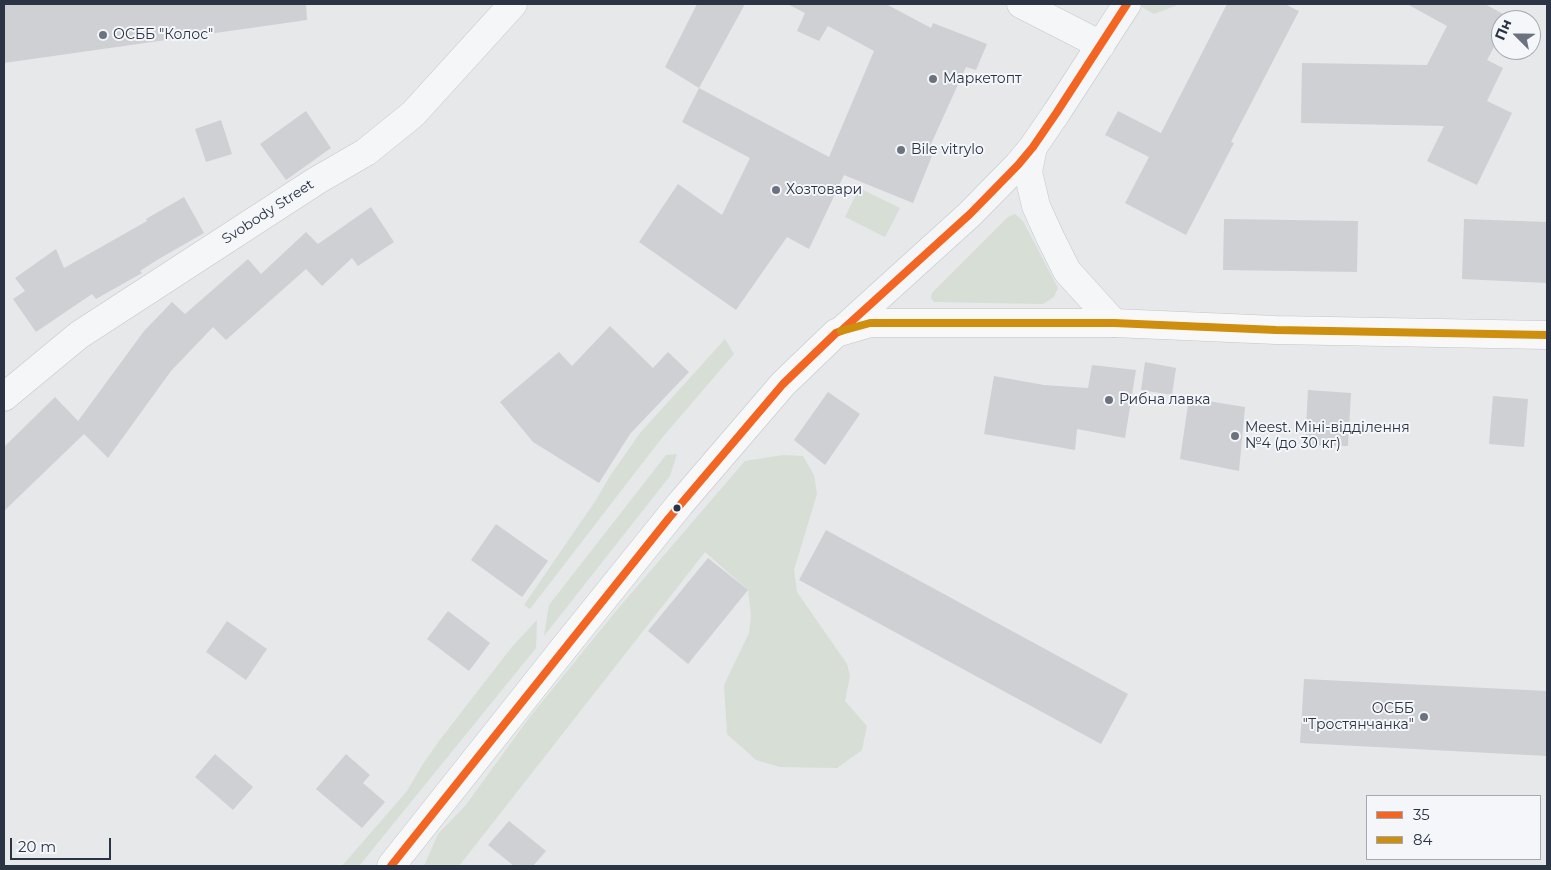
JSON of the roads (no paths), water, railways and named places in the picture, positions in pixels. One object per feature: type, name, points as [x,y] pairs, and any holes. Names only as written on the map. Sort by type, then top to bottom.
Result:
[{"type":"main road","points":[[391,866],[680,504],[783,384],[840,331],[870,323],[1114,323],[1276,330],[1547,336]]},
{"type":"street","name":"Svobody Street","points":[[4,397],[79,335],[316,180],[366,152],[413,114],[513,4]]},
{"type":"street","points":[[1020,4],[1101,45]]},
{"type":"street","points":[[840,331],[970,214],[1018,165],[1033,147],[1127,4]]},
{"type":"street","points":[[1033,147],[1028,172],[1036,206],[1050,237],[1066,271],[1114,323]]},
{"type":"place","name":"ОСББ \"Колос\"","points":[[103,35]]},
{"type":"place","name":"Маркетопт","points":[[933,79]]},
{"type":"place","name":"Bile vitrylo","points":[[901,150]]},
{"type":"place","name":"Хозтовари","points":[[776,190]]},
{"type":"place","name":"Рибна лавка","points":[[1109,400]]},
{"type":"place","name":"Meest. Міні-відділення №4 (до 30 кг)","points":[[1235,436]]},
{"type":"place","name":"ОСББ \"Тростянчанка\"","points":[[1424,717]]}]
